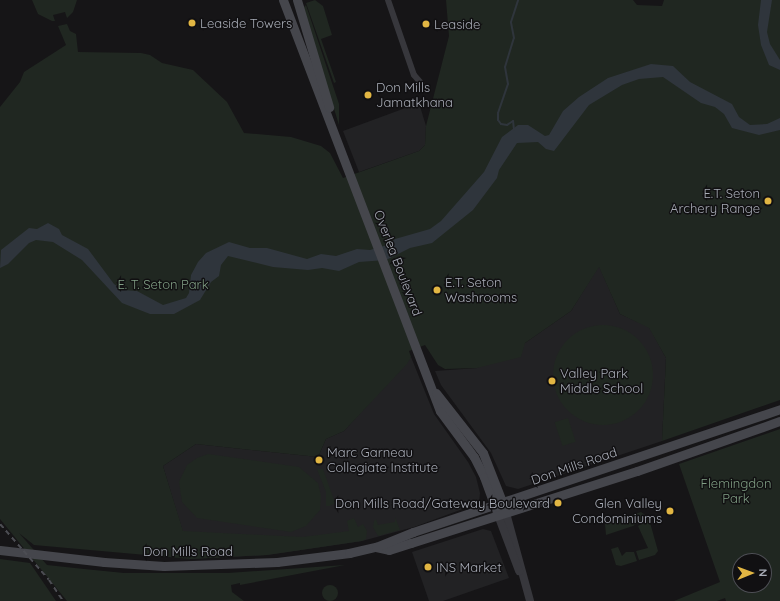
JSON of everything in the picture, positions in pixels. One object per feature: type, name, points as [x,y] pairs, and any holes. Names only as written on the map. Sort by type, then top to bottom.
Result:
[{"type":"main road","name":"Overlea Boulevard","points":[[297,0],[340,147]]},
{"type":"main road","name":"Overlea Boulevard","points":[[286,1],[440,411],[477,463],[501,510]]},
{"type":"main road","name":"Don Mills Road","points":[[0,550],[149,565],[222,565],[277,562],[376,547],[389,550],[780,409]]},
{"type":"main road","name":"Don Mills Road","points":[[501,510],[780,421]]},
{"type":"street","points":[[388,0],[414,75],[421,83]]},
{"type":"street","points":[[501,510],[513,560],[523,580],[530,601]]},
{"type":"shaded area","points":[[761,0],[772,0],[767,32],[770,44],[780,60],[780,70],[769,65],[761,45],[758,25]]},
{"type":"shaded area","points":[[651,64],[673,66],[690,82],[732,104],[739,117],[750,125],[767,124],[780,118],[780,130],[759,135],[732,128],[724,114],[715,107],[701,103],[663,77],[639,79],[622,85],[589,105],[554,151],[546,149],[538,142],[517,143],[499,170],[497,178],[473,210],[432,243],[410,248],[386,260],[359,262],[339,271],[322,268],[308,270],[273,267],[228,256],[221,265],[219,276],[211,282],[200,300],[174,314],[150,314],[122,303],[82,260],[53,242],[36,240],[29,243],[8,264],[0,268],[1,250],[29,228],[37,229],[48,223],[59,229],[62,235],[88,249],[114,284],[123,290],[137,291],[163,305],[186,298],[189,293],[191,275],[198,262],[206,253],[229,242],[250,248],[267,248],[307,259],[321,254],[336,256],[357,249],[370,250],[387,245],[395,239],[430,229],[441,221],[484,172],[502,137],[518,125],[528,125],[545,136],[549,135],[563,111],[579,97],[608,78]]},
{"type":"shaded area","points":[[419,103],[426,126],[425,145],[419,151],[359,172],[343,131]]},
{"type":"shaded area","name":"Valley Park Middle School","points":[[599,266],[620,314],[649,327],[666,358],[662,441],[518,489],[506,486],[491,453],[441,385],[435,371],[477,368],[525,343],[571,311]]},
{"type":"shaded area","name":"Marc Garneau Collegiate Institute","points":[[411,357],[434,414],[468,462],[476,477],[480,493],[479,503],[414,527],[362,541],[267,555],[191,559],[163,466],[196,444],[318,457],[326,439],[344,431]]},
{"type":"shaded area","points":[[483,529],[491,531],[509,578],[443,601],[429,601],[412,552]]},
{"type":"green space","points":[[32,0],[77,0],[73,12],[67,18],[65,12],[53,15],[55,21],[52,21],[38,14]]},
{"type":"green space","points":[[315,0],[323,6],[332,35],[321,39],[336,82],[334,83],[306,3]]},
{"type":"green space","name":"E. T. Seton Park","points":[[446,0],[633,0],[637,5],[662,6],[664,0],[780,0],[780,400],[662,441],[666,358],[649,328],[620,314],[599,267],[571,311],[525,343],[521,357],[477,368],[445,369],[438,365],[425,345],[409,351],[411,357],[407,364],[344,431],[326,439],[318,457],[196,444],[163,466],[183,531],[303,537],[349,531],[347,521],[354,518],[358,527],[363,524],[367,531],[366,539],[362,541],[267,555],[191,559],[34,545],[19,533],[47,565],[124,573],[228,573],[345,565],[240,585],[240,583],[231,585],[232,592],[244,601],[67,601],[0,519],[0,107],[20,82],[24,72],[66,45],[58,26],[67,24],[70,31],[76,34],[78,52],[141,53],[150,55],[162,63],[193,70],[227,102],[244,133],[291,137],[321,146],[330,153],[343,178],[419,151],[425,145],[426,126],[449,36]]},
{"type":"green space","points":[[306,5],[339,104],[339,125],[303,8]]},
{"type":"green space","points":[[603,325],[622,329],[638,340],[649,356],[653,375],[649,394],[638,410],[622,421],[603,425],[584,421],[568,410],[557,394],[553,375],[557,356],[568,340],[584,329]]},
{"type":"green space","points":[[568,418],[576,442],[562,446],[555,422]]},
{"type":"green space","name":"Flemingdon Park","points":[[780,429],[780,601],[726,601],[725,598],[717,601],[674,601],[720,582],[679,464]]},
{"type":"green space","points":[[208,454],[299,467],[318,483],[321,496],[320,510],[306,526],[291,532],[197,518],[182,502],[179,482],[187,465],[197,458]]},
{"type":"green space","points":[[317,469],[323,469],[335,503],[330,506],[326,506],[326,492]]},
{"type":"green space","points":[[641,512],[648,517],[633,526],[606,535],[605,524]]},
{"type":"green space","points":[[395,517],[400,530],[378,536],[373,527],[374,521],[376,519],[378,525],[395,522]]},
{"type":"green space","points":[[649,519],[658,551],[655,555],[639,560],[636,551],[648,548],[638,526]]},
{"type":"green space","points":[[618,547],[622,556],[626,552],[634,552],[637,561],[621,566],[616,565],[611,549]]},
{"type":"green space","points":[[0,559],[30,563],[56,601],[0,601]]},
{"type":"green space","points":[[327,585],[333,585],[338,590],[336,599],[333,601],[327,601],[322,596],[322,590]]},
{"type":"waterway","points":[[514,130],[513,121],[507,125],[501,124],[498,120],[498,113],[508,84],[505,67],[514,38],[511,22],[518,0]]},
{"type":"railway","points":[[0,524],[49,580],[63,601]]},
{"type":"place","name":"Leaside Towers","points":[[192,23]]},
{"type":"place","name":"Leaside","points":[[426,24]]},
{"type":"place","name":"Don Mills Jamatkhana","points":[[368,95]]},
{"type":"place","name":"E.T. Seton Archery Range","points":[[768,201]]},
{"type":"place","name":"E.T. Seton Washrooms","points":[[437,290]]},
{"type":"place","name":"Valley Park Middle School","points":[[552,381]]},
{"type":"place","name":"Marc Garneau Collegiate Institute","points":[[319,460]]},
{"type":"place","name":"Don Mills Road/Gateway Boulevard","points":[[558,503]]},
{"type":"place","name":"Glen Valley Condominiums","points":[[670,511]]},
{"type":"place","name":"INS Market","points":[[428,567]]}]
